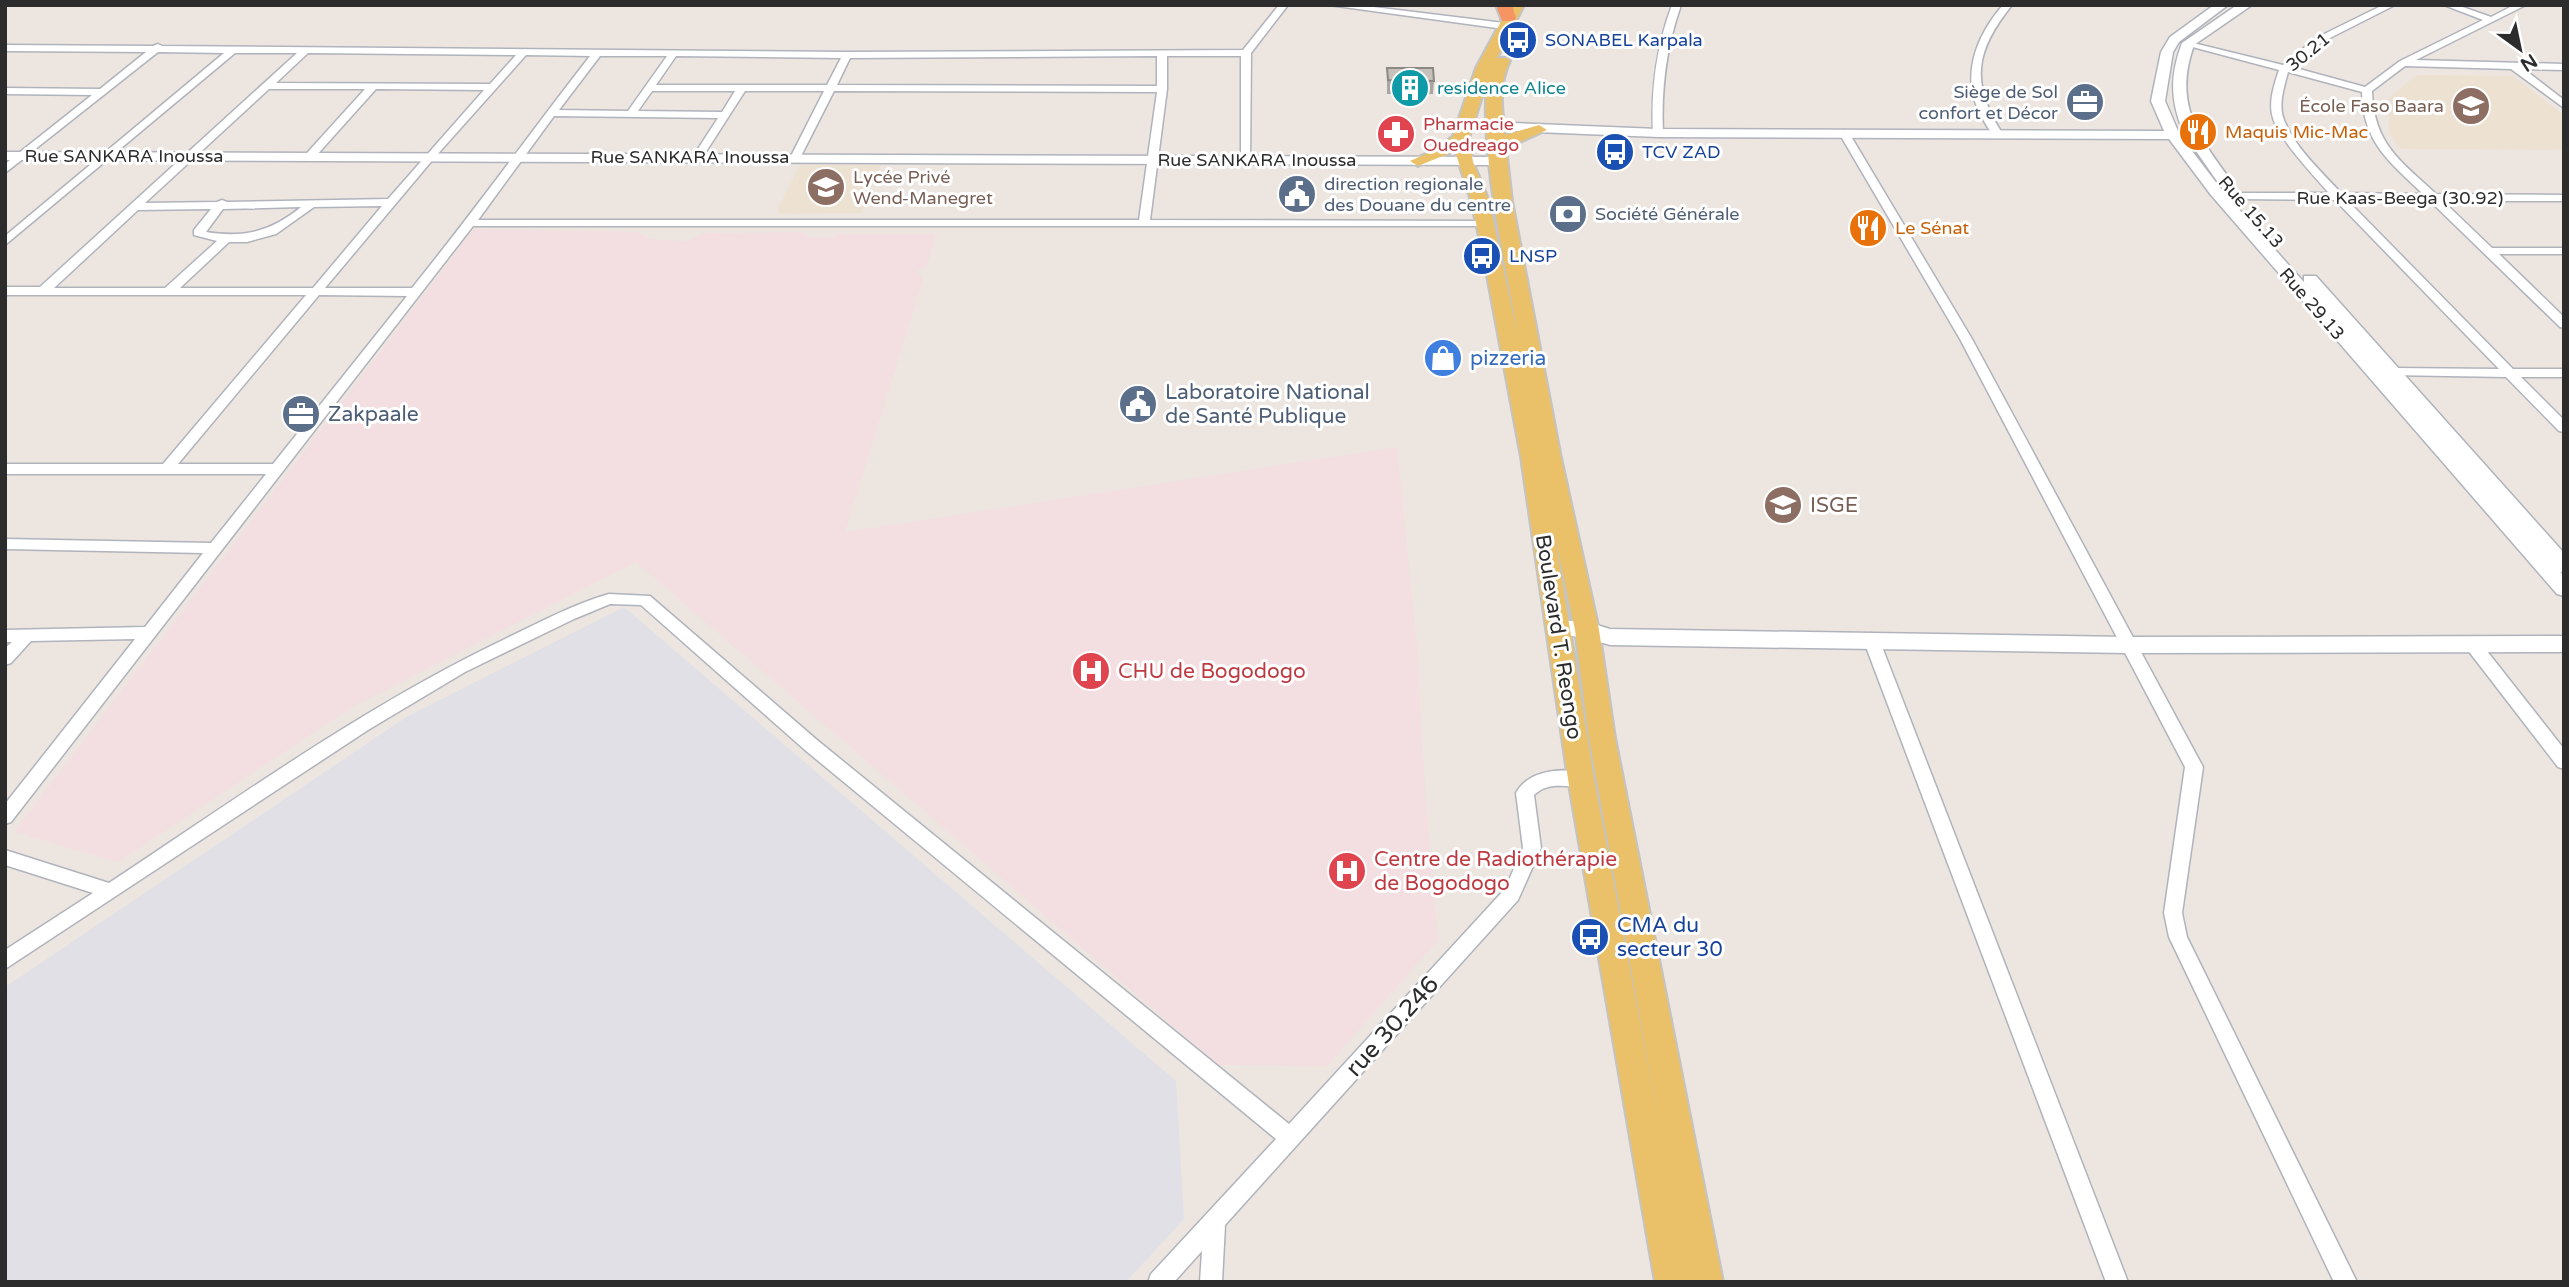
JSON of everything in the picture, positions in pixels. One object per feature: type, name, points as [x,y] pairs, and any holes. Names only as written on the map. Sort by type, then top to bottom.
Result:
[{"type":"main road","name":"Boulevard T. Reongo","points":[[1527,5],[1495,76],[1495,127],[1503,201],[1550,458],[1596,637],[1602,738],[1706,1282]]},
{"type":"main road","name":"Rue 29.13","points":[[2222,5],[2174,40],[2167,52],[2158,101],[2172,134],[2216,192],[2564,589]]},
{"type":"main road","points":[[2188,43],[2246,5]]},
{"type":"main road","points":[[1463,142],[1508,14]]},
{"type":"main road","name":"Rue 15.13","points":[[2188,43],[2181,65],[2178,102],[2192,135],[2236,196],[2564,566]]},
{"type":"main road","points":[[1418,161],[1495,127],[1658,133],[2192,135]]},
{"type":"main road","points":[[1463,142],[1498,154],[1513,137],[1539,130]]},
{"type":"main road","name":"Boulevard T. Reongo","points":[[1463,142],[1485,224],[1532,457],[1581,779],[1672,1282]]},
{"type":"main road","name":"Rue SANKARA Inoussa","points":[[5,156],[431,155],[1418,161],[1463,142]]},
{"type":"main road","points":[[1558,636],[2127,645],[2564,644]]},
{"type":"street","points":[[1246,160],[1246,53],[1284,5]]},
{"type":"street","points":[[1333,5],[1508,14]]},
{"type":"street","points":[[1658,133],[1655,83],[1665,36],[1677,5]]},
{"type":"street","points":[[1997,133],[1977,96],[1977,74],[1989,27],[2008,5]]},
{"type":"street","name":"30.21","points":[[2391,5],[2319,40],[2284,69],[2277,93],[2278,118],[2302,156],[2339,198],[2564,428]]},
{"type":"street","points":[[2448,5],[2488,19]]},
{"type":"street","points":[[2367,90],[2403,63],[2488,19],[2522,5]]},
{"type":"street","points":[[2188,43],[2367,90]]},
{"type":"street","points":[[5,48],[158,47],[848,55],[1246,53]]},
{"type":"street","points":[[5,170],[158,47]]},
{"type":"street","points":[[5,242],[233,48]]},
{"type":"street","points":[[43,291],[307,49]]},
{"type":"street","points":[[166,470],[431,155],[525,51]]},
{"type":"street","points":[[5,817],[470,223],[549,113],[599,51]]},
{"type":"street","points":[[630,115],[674,53]]},
{"type":"street","points":[[795,158],[848,55]]},
{"type":"street","points":[[1144,224],[1163,89],[1162,55]]},
{"type":"street","points":[[2403,63],[2564,67]]},
{"type":"street","points":[[2514,66],[2564,105]]},
{"type":"street","points":[[265,86],[491,87]]},
{"type":"street","points":[[312,155],[373,87]]},
{"type":"street","points":[[697,158],[743,87]]},
{"type":"street","points":[[650,88],[1163,89]]},
{"type":"street","points":[[2367,90],[2371,128],[2382,148],[2564,324]]},
{"type":"street","points":[[5,91],[103,92]]},
{"type":"street","points":[[549,113],[725,115]]},
{"type":"street","points":[[1844,133],[1966,339],[2194,767],[2173,913],[2178,937],[2346,1282]]},
{"type":"street","name":"Rue Kaas-Beega (30.92)","points":[[2236,196],[2564,198]]},
{"type":"street","points":[[136,207],[222,203],[310,205],[394,202]]},
{"type":"street","points":[[222,203],[199,233],[227,238],[272,234],[310,205]]},
{"type":"street","points":[[470,223],[1485,224]]},
{"type":"street","points":[[169,291],[227,238]]},
{"type":"street","points":[[2486,251],[2564,251]]},
{"type":"street","points":[[5,291],[414,292]]},
{"type":"street","points":[[2542,303],[2564,304]]},
{"type":"street","points":[[2393,372],[2564,373]]},
{"type":"street","points":[[5,469],[279,469]]},
{"type":"street","points":[[5,544],[215,548]]},
{"type":"street","points":[[5,961],[362,725],[459,668],[569,615],[609,599],[645,600],[811,745],[1291,1138]]},
{"type":"street","points":[[5,636],[150,633]]},
{"type":"street","points":[[5,659],[26,636]]},
{"type":"street","points":[[1871,639],[2117,1282]]},
{"type":"street","points":[[2473,645],[2564,762]]},
{"type":"street","name":"rue 30.246","points":[[1159,1282],[1512,894],[1532,848],[1525,793],[1534,782],[1548,778],[1581,779]]},
{"type":"street","points":[[5,857],[110,891]]},
{"type":"street","points":[[1211,1282],[1215,1218]]},
{"type":"shaded area","name":"École Faso Baara","points":[[2417,75],[2513,76],[2564,115],[2564,150],[2401,149],[2389,133],[2389,97]]},
{"type":"shaded area","points":[[800,165],[881,165],[861,213],[780,214],[777,210]]},
{"type":"shaded area","name":"CHU de Bogodogo","points":[[474,229],[639,232],[649,239],[688,241],[703,233],[803,232],[810,237],[833,238],[837,234],[936,234],[927,267],[917,270],[923,279],[845,532],[1397,447],[1416,634],[1438,940],[1327,1066],[1218,1065],[636,562],[351,708],[118,862],[14,832]]},
{"type":"shaded area","points":[[624,607],[1176,1081],[1184,1219],[1126,1282],[5,1282],[5,987],[408,716]]},
{"type":"building","points":[[1387,68],[1433,68],[1434,81],[1388,80]]},
{"type":"place","name":"SONABEL Karpala","points":[[1518,40]]},
{"type":"place","name":"residence Alice","points":[[1410,88]]},
{"type":"place","name":"Siège de Sol confort et Décor","points":[[2085,102]]},
{"type":"place","name":"École Faso Baara","points":[[2471,106]]},
{"type":"place","name":"Maquis Mic-Mac","points":[[2198,132]]},
{"type":"place","name":"Pharmacie Ouedreago","points":[[1396,134]]},
{"type":"place","name":"TCV ZAD","points":[[1615,152]]},
{"type":"place","name":"Lycée Privé Wend-Manegret","points":[[826,187]]},
{"type":"place","name":"direction regionale des Douane du centre","points":[[1297,194]]},
{"type":"place","name":"Société Générale","points":[[1568,214]]},
{"type":"place","name":"Le Sénat","points":[[1868,228]]},
{"type":"place","name":"LNSP","points":[[1482,256]]},
{"type":"place","name":"pizzeria","points":[[1443,358]]},
{"type":"place","name":"Laboratoire National de Santé Publique","points":[[1138,404]]},
{"type":"place","name":"Zakpaale","points":[[301,414]]},
{"type":"place","name":"ISGE","points":[[1783,505]]},
{"type":"place","name":"CHU de Bogodogo","points":[[1091,671]]},
{"type":"place","name":"Centre de Radiothérapie de Bogodogo","points":[[1347,871]]},
{"type":"place","name":"CMA du secteur 30","points":[[1590,937]]}]
